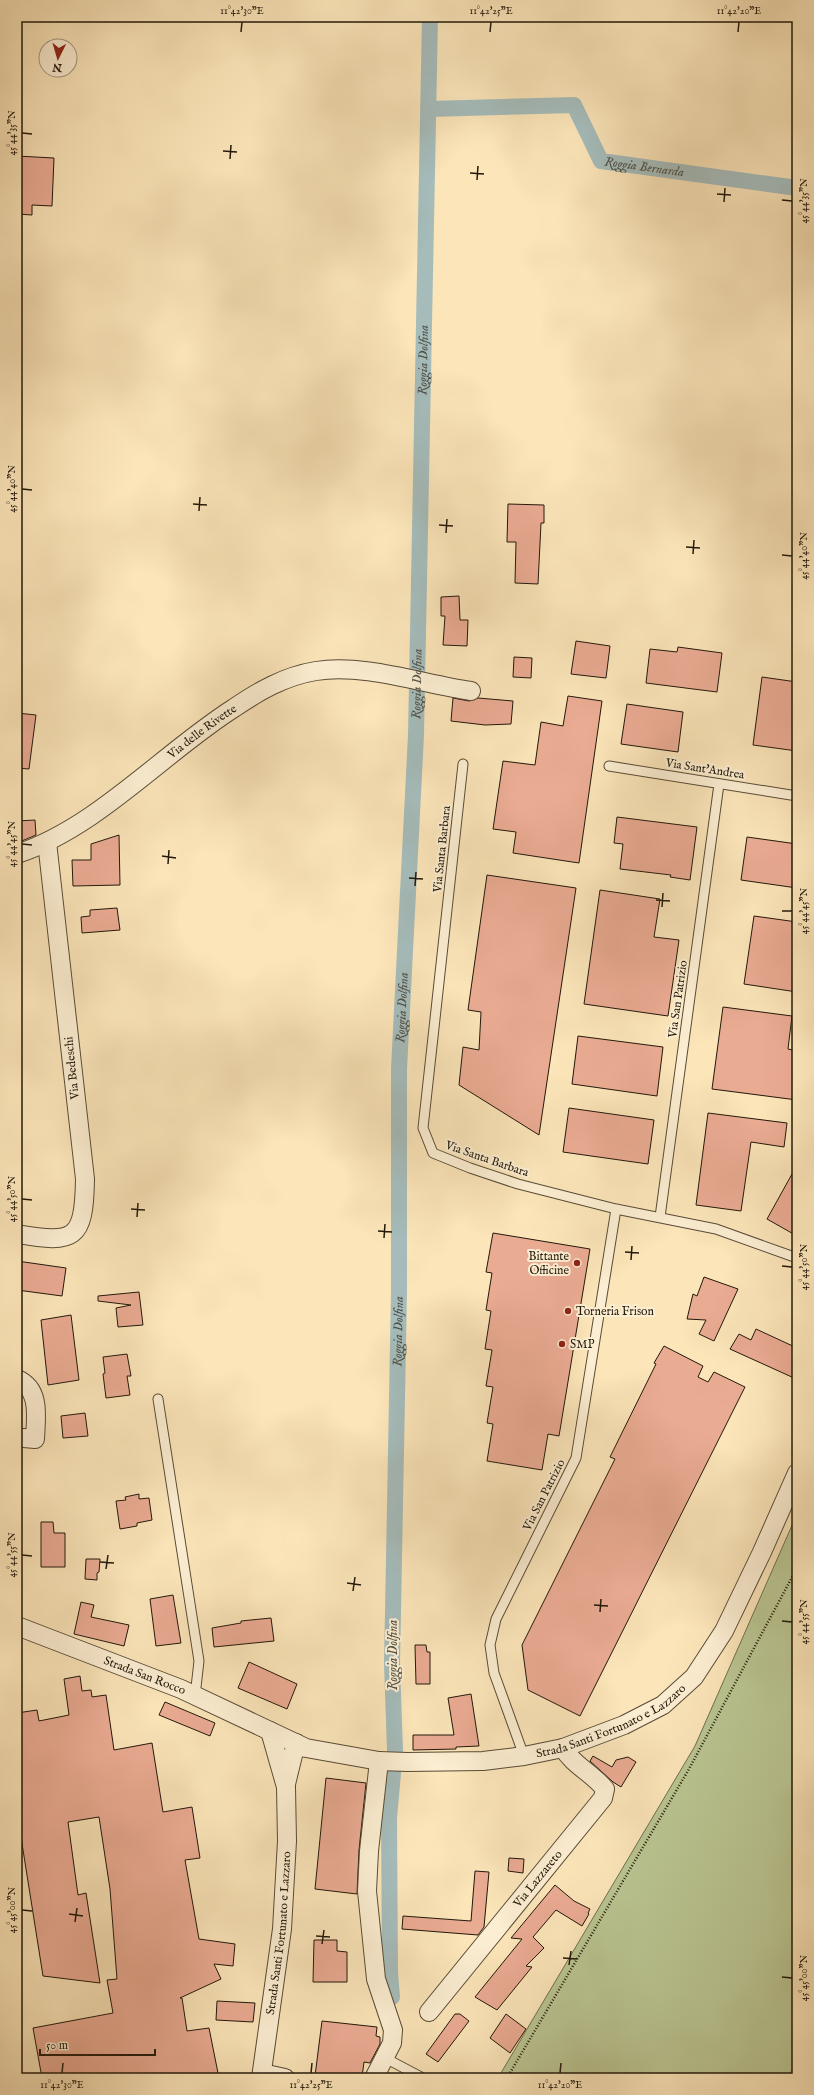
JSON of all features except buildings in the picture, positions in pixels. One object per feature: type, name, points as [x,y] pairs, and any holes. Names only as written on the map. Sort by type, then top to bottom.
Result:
[{"type":"street","name":"Via delle Rivette","points":[[17,854],[47,842],[84,820],[114,800],[214,720],[258,692],[292,676],[317,671],[345,670],[407,679],[436,686],[471,691]]},
{"type":"street","name":"Via Bedeschi","points":[[17,1234],[57,1240],[71,1236],[79,1225],[84,1213],[85,1179],[47,842]]},
{"type":"street","points":[[17,1379],[26,1382],[35,1397],[37,1414],[35,1438],[24,1438]]},
{"type":"street","name":"Strada Santi Fortunato e Lazzaro","points":[[270,1731],[306,1748],[383,1761],[483,1761],[524,1756],[562,1748],[624,1725],[663,1705],[694,1677],[724,1631],[797,1474]]},
{"type":"street","name":"Strada San Rocco","points":[[17,1626],[195,1696],[270,1731]]},
{"type":"street","name":"Strada Santi Fortunato e Lazzaro","points":[[270,1731],[286,1787]]},
{"type":"street","name":"Strada Santi Fortunato e Lazzaro","points":[[262,2076],[282,1929],[287,1841],[286,1787],[296,1743]]},
{"type":"street","name":"Via Lazzareto","points":[[429,2012],[603,1798],[605,1789],[596,1778],[568,1757],[562,1748]]},
{"type":"street","points":[[374,2078],[388,2050],[393,2030],[376,1979],[367,1891],[369,1851],[383,1761]]},
{"type":"street","points":[[262,2076],[285,2078]]},
{"type":"lane","name":"Via Santa Barbara","points":[[463,764],[422,1128],[433,1153],[470,1168],[518,1184],[616,1209],[716,1229],[797,1258]]},
{"type":"lane","name":"Via Sant'Andrea","points":[[609,766],[797,796]]},
{"type":"lane","name":"Via San Patrizio","points":[[660,1217],[719,784]]},
{"type":"lane","name":"Via San Patrizio","points":[[524,1756],[494,1673],[490,1645],[496,1619],[576,1458],[616,1209]]},
{"type":"lane","points":[[158,1399],[199,1661],[195,1696]]},
{"type":"lane","points":[[388,2050],[423,2078]]},
{"type":"path","points":[[507,2078],[689,1769],[797,1568]]},
{"type":"green space","points":[[797,1514],[797,2060],[788,2078],[498,2078],[695,1746]]},
{"type":"waterway","name":"Roggia Dolfina","points":[[392,1997],[390,1973],[389,1818],[395,1751],[392,1664],[399,1292],[399,1069],[416,735],[430,17]]},
{"type":"waterway","name":"Roggia Bernarda","points":[[429,109],[574,105],[601,161],[797,188]]},
{"type":"place","name":"Bittante Officine","points":[[577,1263]]},
{"type":"place","name":"Torneria Frison","points":[[568,1311]]},
{"type":"place","name":"SMP","points":[[562,1344]]}]
